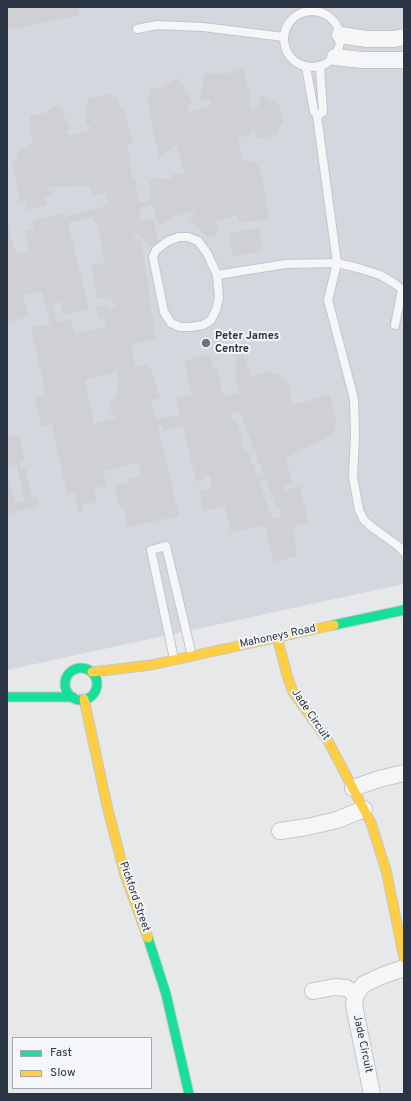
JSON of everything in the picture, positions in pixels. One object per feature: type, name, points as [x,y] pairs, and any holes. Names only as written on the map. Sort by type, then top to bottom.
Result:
[{"type":"street","points":[[340,35],[367,39],[394,39],[404,37]]},
{"type":"street","points":[[335,57],[362,60],[404,60]]},
{"type":"street","name":"Mahoneys Road","points":[[92,672],[151,665],[404,610]]},
{"type":"street","name":"Jade Circuit","points":[[277,638],[293,692],[327,739],[364,809],[377,840],[386,870],[404,958]]},
{"type":"street","name":"Mahoneys Road","points":[[123,679],[151,665]]},
{"type":"street","points":[[73,697],[70,694],[64,679],[74,670],[83,668],[92,672],[97,680],[94,693]]},
{"type":"street","points":[[8,697],[73,697],[84,699],[109,686]]},
{"type":"street","points":[[8,697],[38,687]]},
{"type":"street","name":"Pickford Street","points":[[84,699],[108,810],[125,875],[147,935],[166,994],[189,1094]]},
{"type":"street","points":[[353,788],[379,779],[404,773]]},
{"type":"street","points":[[280,831],[337,820],[364,809]]},
{"type":"street","points":[[313,991],[335,987],[346,988],[356,994],[364,984],[404,968]]},
{"type":"street","name":"Jade Circuit","points":[[356,994],[354,1005],[372,1094]]},
{"type":"lane","points":[[320,10],[331,18],[338,29],[340,43],[335,57],[328,63],[320,67],[306,67],[298,64],[292,59],[287,52],[284,37],[289,24],[299,14],[320,10]]},
{"type":"lane","points":[[137,29],[158,25],[203,27],[284,37]]},
{"type":"lane","points":[[306,67],[314,111],[317,116],[337,263],[328,300],[354,399],[355,435],[353,477],[359,510],[364,520],[404,552]]},
{"type":"lane","points":[[317,116],[323,112],[320,67]]},
{"type":"lane","points":[[179,237],[188,237],[198,241],[207,253],[217,275],[219,298],[216,310],[210,320],[191,327],[180,327],[171,323],[164,312],[156,275],[154,257],[156,250],[168,241],[179,237]]},
{"type":"lane","points":[[217,275],[286,264],[337,263],[358,268],[380,275],[403,290],[395,325]]},
{"type":"lane","points":[[174,660],[150,550],[166,546],[192,656]]},
{"type":"shaded area","name":"Peter James Centre","points":[[7,7],[404,7],[404,584],[7,670]]},
{"type":"building","points":[[7,7],[77,7],[79,15],[7,30]]},
{"type":"building","points":[[244,69],[252,114],[254,109],[257,108],[262,95],[280,106],[283,121],[276,135],[259,139],[254,130],[251,130],[251,135],[238,138],[242,160],[255,163],[260,169],[269,220],[239,222],[237,215],[216,220],[218,230],[216,235],[208,238],[190,221],[195,211],[176,216],[158,225],[153,204],[139,208],[141,222],[153,218],[158,241],[156,245],[152,247],[135,233],[133,235],[140,240],[142,244],[155,338],[131,345],[135,367],[145,365],[152,371],[160,398],[151,400],[156,420],[180,414],[176,398],[192,394],[184,361],[202,355],[203,358],[210,356],[213,368],[216,368],[224,397],[240,392],[234,371],[238,369],[235,362],[238,361],[234,349],[238,349],[245,358],[251,377],[270,372],[281,376],[288,384],[292,405],[330,395],[336,421],[334,431],[325,439],[286,457],[292,483],[283,486],[284,491],[300,486],[308,522],[293,527],[297,556],[274,562],[265,525],[231,532],[225,506],[204,511],[200,491],[211,489],[210,482],[212,481],[209,473],[203,475],[204,479],[196,482],[183,426],[164,431],[162,425],[158,426],[179,516],[128,527],[123,506],[119,507],[115,485],[128,482],[127,479],[142,476],[139,462],[103,471],[107,485],[94,489],[97,502],[82,505],[84,511],[79,513],[75,492],[67,494],[52,424],[42,427],[35,397],[46,395],[31,328],[50,324],[42,290],[23,295],[29,317],[7,322],[7,220],[16,254],[30,250],[25,231],[34,228],[33,221],[65,213],[66,217],[109,205],[106,193],[93,196],[90,186],[48,187],[51,195],[44,197],[46,205],[28,210],[26,201],[20,202],[12,162],[19,161],[17,153],[32,144],[30,116],[44,113],[58,105],[71,129],[66,130],[69,136],[90,130],[90,125],[85,126],[88,97],[98,97],[110,94],[112,99],[117,97],[120,107],[123,106],[133,144],[127,145],[130,156],[128,157],[133,180],[135,179],[139,203],[152,199],[148,178],[171,179],[170,173],[184,174],[177,144],[159,158],[147,99],[151,97],[149,89],[160,87],[178,78],[193,103],[186,105],[189,112],[210,106],[211,99],[200,101],[204,73],[229,73]],"holes":[[[93,217],[94,222],[97,222],[105,262],[91,266],[97,299],[111,296],[112,303],[116,302],[116,306],[108,308],[107,305],[96,307],[99,320],[105,318],[107,327],[74,334],[71,319],[57,322],[53,304],[60,302],[63,315],[89,309],[68,223]],[[117,372],[119,380],[117,397],[109,401],[112,415],[115,414],[117,418],[94,424],[85,380]],[[239,411],[277,507],[278,506],[282,516],[275,519],[274,516],[272,517],[258,482],[264,480],[262,473],[257,475],[247,451],[245,452],[240,439],[242,438],[235,420],[233,421],[230,415]]]},
{"type":"building","points":[[259,228],[263,251],[233,257],[229,233]]},
{"type":"building","points":[[19,435],[25,461],[19,463],[21,469],[25,468],[33,499],[37,498],[39,506],[7,514],[7,475],[15,504],[25,501],[16,464],[7,466],[7,438]]},
{"type":"traffic: fast","points":[[334,625],[404,610]]},
{"type":"traffic: fast","points":[[81,668],[92,673],[97,684],[92,695],[81,700],[70,695],[65,684],[70,673],[81,668]]},
{"type":"traffic: fast","points":[[8,697],[73,697]]},
{"type":"traffic: fast","points":[[148,938],[166,994],[189,1094]]},
{"type":"traffic: slow","points":[[92,672],[151,665],[334,625]]},
{"type":"traffic: slow","points":[[277,637],[293,692],[327,739],[371,823],[386,870],[404,958]]},
{"type":"traffic: slow","points":[[84,699],[108,810],[125,875],[148,938]]},
{"type":"place","name":"Peter James Centre","points":[[206,343]]}]
